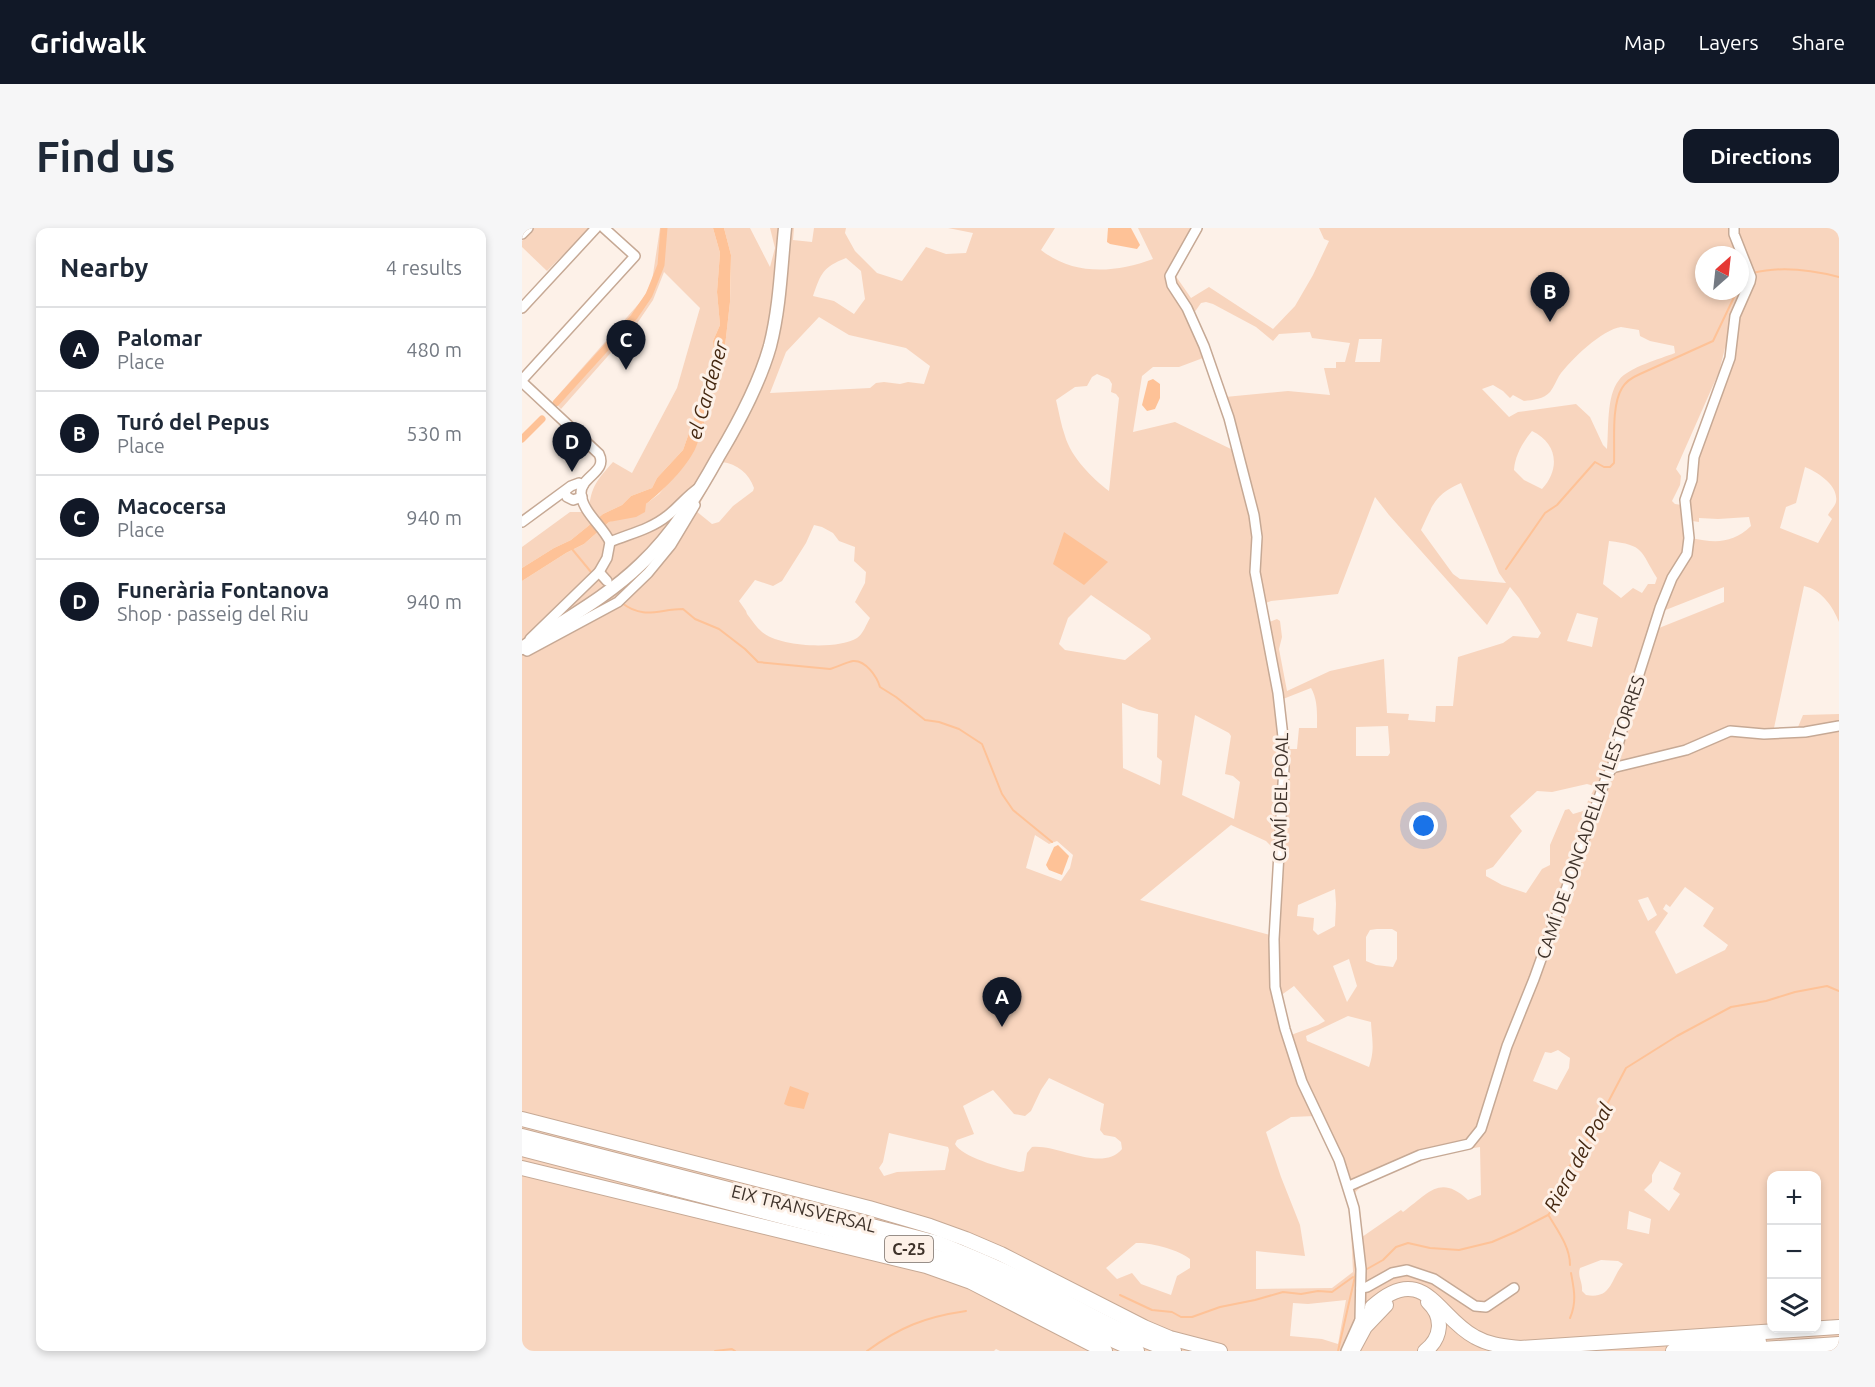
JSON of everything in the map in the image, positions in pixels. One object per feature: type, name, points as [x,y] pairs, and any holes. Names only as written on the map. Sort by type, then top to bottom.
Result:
[{"type":"highway","points":[[522,1119],[712,1178],[761,1197]]},
{"type":"highway","points":[[522,1119],[869,1208],[930,1226],[1001,1254],[1144,1327],[1170,1338],[1220,1351]]},
{"type":"highway","name":"EIX TRANSVERSAL","points":[[522,1136],[938,1243],[1027,1282],[1102,1321],[1174,1351]]},
{"type":"highway","name":"EIX TRANSVERSAL","points":[[522,1149],[934,1256],[974,1270],[1137,1351]]},
{"type":"highway","points":[[522,1168],[667,1188]]},
{"type":"highway","points":[[522,1168],[926,1266],[971,1282],[1105,1351]]},
{"type":"highway","points":[[1366,1295],[1384,1298],[1403,1290],[1420,1292],[1433,1298],[1461,1328],[1474,1337],[1494,1345],[1520,1348],[1839,1327]]},
{"type":"highway","points":[[1350,1351],[1378,1311],[1397,1298],[1410,1295],[1430,1303],[1439,1318],[1437,1337],[1425,1351]]},
{"type":"highway","points":[[1673,1351],[1839,1333]]},
{"type":"highway","points":[[1713,1351],[1839,1344]]},
{"type":"main road","points":[[523,650],[620,582],[640,565],[662,542],[702,486],[737,425],[765,363],[776,314],[785,228]]},
{"type":"street","points":[[522,234],[528,228]]},
{"type":"street","points":[[522,308],[596,228]]},
{"type":"street","points":[[523,650],[599,572],[607,558],[610,540],[586,508],[582,497],[583,485],[602,461],[598,454],[522,381],[635,256],[604,228]]},
{"type":"street","name":"CAMÍ DEL POAL","points":[[1197,228],[1170,276],[1172,285],[1187,308],[1204,346],[1229,418],[1254,515],[1257,537],[1255,573],[1278,693],[1283,737],[1284,767],[1274,939],[1275,987],[1285,1029],[1302,1082],[1327,1132],[1349,1186],[1358,1228],[1361,1272],[1370,1313],[1354,1338],[1350,1351]]},
{"type":"street","name":"CAMÍ DE JONCADELLA I LES TORRES","points":[[1349,1186],[1420,1155],[1469,1144],[1480,1129],[1507,1046],[1534,979],[1606,777],[1612,768],[1626,715],[1660,609],[1672,578],[1687,554],[1689,538],[1686,500],[1692,480],[1694,457],[1730,358],[1734,316],[1750,282],[1734,228]]},
{"type":"street","points":[[522,522],[571,486],[579,483],[583,485]]},
{"type":"street","points":[[610,540],[648,528],[667,516],[702,486]]},
{"type":"street","points":[[523,650],[618,602],[619,595],[648,573],[683,528],[702,486]]},
{"type":"street","points":[[565,492],[567,497],[573,501],[582,497]]},
{"type":"street","points":[[599,572],[607,581]]},
{"type":"street","points":[[1612,768],[1686,750],[1730,731],[1764,734],[1805,732],[1839,726]]},
{"type":"street","points":[[1366,1295],[1367,1287],[1392,1273],[1407,1270],[1434,1279],[1475,1306],[1486,1307],[1514,1288]]},
{"type":"street","name":"CAMÍ DEL POAL","points":[[1350,1351],[1366,1295]]},
{"type":"street","name":"CAMÍ DEL POAL","points":[[1360,1321],[1366,1295]]},
{"type":"shaded area","points":[[534,228],[590,228],[547,271],[522,247],[522,241]]},
{"type":"shaded area","points":[[660,228],[713,228],[720,253],[717,292],[720,325],[713,341],[714,353],[704,390],[683,450],[657,478],[652,488],[631,496],[622,505],[603,514],[571,540],[522,568],[522,547],[570,512],[586,512],[589,509],[591,494],[596,483],[613,462],[632,473],[677,388],[700,308],[664,272],[653,300],[638,322],[561,409],[553,401],[643,299],[652,281]]},
{"type":"shaded area","points":[[724,228],[750,228],[770,267],[775,248],[770,228],[794,228],[793,240],[812,242],[814,228],[846,228],[845,233],[855,251],[877,273],[902,281],[926,247],[946,254],[966,253],[973,233],[948,228],[1055,228],[1041,250],[1067,264],[1095,270],[1124,267],[1153,259],[1138,228],[1201,228],[1175,275],[1191,298],[1209,287],[1273,329],[1295,306],[1329,241],[1324,239],[1319,228],[1836,228],[1839,230],[1839,622],[1826,600],[1816,591],[1804,586],[1774,728],[1798,727],[1803,715],[1839,714],[1839,1351],[1000,1351],[996,1349],[994,1351],[522,1351],[522,581],[584,544],[609,522],[622,518],[646,504],[659,494],[687,461],[703,424],[717,374],[723,364],[730,302],[731,255]],"holes":[[[846,258],[861,271],[865,299],[854,314],[834,301],[813,296],[818,282],[828,268]],[[1201,303],[1213,304],[1256,327],[1273,341],[1279,334],[1310,332],[1312,338],[1350,343],[1345,362],[1336,362],[1336,368],[1324,368],[1330,395],[1288,391],[1225,397],[1194,313]],[[819,317],[849,335],[906,348],[930,366],[924,384],[884,382],[876,383],[870,388],[770,393],[786,352]],[[1621,327],[1639,330],[1640,336],[1650,341],[1674,346],[1675,353],[1637,367],[1619,380],[1610,404],[1607,449],[1590,417],[1576,404],[1518,412],[1509,417],[1482,389],[1493,385],[1510,398],[1513,395],[1524,401],[1542,398],[1550,392],[1559,376],[1571,362],[1596,339]],[[1359,339],[1382,339],[1380,362],[1355,362]],[[1725,348],[1727,350],[1725,363],[1693,446],[1682,505],[1672,501],[1680,485],[1681,476],[1676,469],[1719,372]],[[1203,358],[1233,450],[1175,422],[1133,432],[1142,376],[1153,367],[1179,367]],[[1097,374],[1109,379],[1112,384],[1111,392],[1119,398],[1109,491],[1089,473],[1072,452],[1056,400],[1075,387],[1087,386],[1092,377]],[[1532,431],[1547,442],[1554,457],[1552,473],[1542,489],[1524,480],[1514,470],[1516,459]],[[722,462],[742,470],[754,488],[719,522],[712,524],[696,511]],[[1805,467],[1831,485],[1836,496],[1835,504],[1828,515],[1832,519],[1818,543],[1780,528],[1786,507],[1796,503]],[[1461,483],[1499,573],[1506,583],[1460,579],[1453,574],[1421,530],[1435,502],[1445,492]],[[1375,497],[1487,625],[1510,587],[1541,633],[1538,638],[1513,636],[1503,643],[1458,657],[1453,706],[1436,706],[1435,722],[1408,720],[1409,714],[1387,713],[1384,659],[1330,671],[1287,691],[1279,649],[1282,637],[1280,621],[1277,619],[1269,622],[1263,604],[1271,601],[1338,594]],[[1749,517],[1751,526],[1730,539],[1708,541],[1691,538],[1692,521],[1699,522],[1699,518]],[[814,525],[822,527],[833,533],[839,541],[855,547],[854,561],[866,572],[865,583],[855,602],[870,618],[863,632],[848,642],[809,645],[781,641],[762,632],[739,601],[755,580],[773,586],[782,581],[806,543]],[[1609,541],[1636,547],[1644,555],[1657,578],[1655,584],[1648,584],[1642,593],[1633,588],[1621,598],[1603,584]],[[1724,587],[1724,602],[1659,628],[1663,611]],[[1091,595],[1149,635],[1151,639],[1125,660],[1065,650],[1059,644],[1068,618]],[[1577,613],[1598,618],[1592,647],[1567,641]],[[1311,688],[1316,702],[1317,728],[1299,728],[1297,749],[1286,749],[1283,699]],[[1122,703],[1158,714],[1157,757],[1162,761],[1160,785],[1123,768]],[[1195,715],[1231,736],[1225,774],[1233,776],[1240,782],[1234,819],[1182,795]],[[1388,726],[1390,753],[1388,756],[1356,756],[1356,727]],[[1587,784],[1594,786],[1583,811],[1573,814],[1569,809],[1565,810],[1550,845],[1550,865],[1542,869],[1526,893],[1502,885],[1486,876],[1486,870],[1493,867],[1522,831],[1510,816],[1537,791],[1552,792]],[[1231,825],[1266,841],[1277,852],[1270,935],[1140,900]],[[1035,835],[1049,844],[1057,841],[1073,855],[1070,868],[1061,881],[1026,868]],[[1685,887],[1714,908],[1703,926],[1728,945],[1725,950],[1676,974],[1655,932],[1668,913],[1663,909],[1666,904],[1670,907]],[[1335,889],[1335,926],[1318,935],[1313,930],[1314,918],[1297,916],[1298,905]],[[1648,897],[1657,915],[1648,921],[1638,900]],[[1392,929],[1397,932],[1397,959],[1393,967],[1366,961],[1366,937],[1370,930]],[[1349,959],[1357,986],[1347,1002],[1333,966]],[[1294,986],[1325,1021],[1291,1035],[1280,996]],[[1348,1016],[1371,1022],[1373,1045],[1369,1067],[1307,1041],[1306,1036]],[[1558,1050],[1570,1058],[1569,1068],[1557,1090],[1533,1081],[1545,1052],[1551,1053]],[[1049,1078],[1104,1104],[1100,1130],[1104,1135],[1115,1137],[1121,1142],[1122,1149],[1113,1156],[1092,1158],[1054,1149],[1032,1147],[1027,1153],[1024,1171],[1020,1172],[974,1158],[955,1144],[957,1140],[974,1134],[963,1106],[993,1090],[1014,1114],[1025,1116],[1031,1111]],[[1315,1116],[1343,1181],[1350,1209],[1353,1272],[1332,1288],[1256,1289],[1256,1251],[1305,1256],[1300,1225],[1266,1132],[1291,1117]],[[889,1133],[948,1147],[945,1170],[897,1172],[884,1176],[879,1168],[883,1162]],[[1480,1147],[1481,1195],[1468,1200],[1450,1188],[1435,1189],[1362,1237],[1360,1210],[1355,1193],[1365,1184],[1395,1169],[1450,1152]],[[1660,1161],[1681,1173],[1673,1189],[1680,1194],[1669,1211],[1644,1190],[1652,1182],[1652,1175]],[[1629,1211],[1651,1219],[1649,1234],[1627,1229]],[[1136,1243],[1156,1245],[1190,1259],[1190,1268],[1177,1276],[1171,1295],[1141,1284],[1132,1273],[1117,1279],[1106,1268]],[[1601,1260],[1618,1261],[1623,1264],[1610,1287],[1595,1296],[1586,1295],[1582,1291],[1580,1268]],[[1346,1300],[1338,1344],[1322,1339],[1290,1336],[1293,1303],[1308,1304]]]},
{"type":"water","name":"el Cardener","points":[[713,228],[724,228],[731,255],[730,302],[723,364],[717,374],[696,447],[674,478],[646,504],[645,512],[636,517],[609,522],[584,544],[522,581],[522,568],[571,540],[603,514],[622,505],[631,496],[652,488],[657,478],[683,450],[704,390],[714,353],[713,341],[720,325],[717,292],[720,253]]},
{"type":"water","points":[[1108,228],[1131,228],[1140,245],[1137,249],[1110,244],[1107,242]]},
{"type":"water","points":[[1153,379],[1160,384],[1160,398],[1155,409],[1147,411],[1142,405],[1148,381]]},
{"type":"water","points":[[1064,532],[1108,562],[1084,585],[1053,564]]},
{"type":"water","points":[[1058,845],[1069,856],[1062,875],[1049,870],[1046,865],[1054,847]]},
{"type":"water","points":[[790,1086],[809,1093],[804,1109],[784,1104]]},
{"type":"waterway","points":[[556,403],[634,317],[649,295],[661,265],[664,228]]},
{"type":"waterway","points":[[1753,273],[1796,270],[1839,277]]},
{"type":"waterway","points":[[1506,569],[1545,513],[1557,505],[1595,462],[1604,467],[1610,467],[1614,463],[1616,404],[1624,386],[1637,375],[1713,341],[1733,300]]},
{"type":"waterway","points":[[522,439],[542,419]]},
{"type":"waterway","points":[[572,549],[591,572]]},
{"type":"waterway","points":[[599,580],[603,584]]},
{"type":"waterway","points":[[622,603],[637,611],[645,612],[683,609],[695,619],[719,629],[758,662],[830,669],[853,661],[862,663],[874,674],[880,687],[925,720],[959,729],[982,744],[1002,794],[1013,810],[1052,842]]},
{"type":"waterway","name":"Riera del Poal","points":[[1367,1269],[1383,1260],[1396,1247],[1408,1243],[1430,1248],[1459,1250],[1492,1242],[1548,1215],[1555,1207],[1563,1190],[1567,1170],[1593,1131],[1626,1068],[1677,1036],[1731,1007],[1827,986],[1839,991]]},
{"type":"waterway","points":[[1549,1216],[1566,1246],[1570,1265]]},
{"type":"waterway","points":[[1338,1351],[1356,1272],[1354,1248]]},
{"type":"waterway","points":[[1570,1318],[1574,1301],[1571,1273]]},
{"type":"waterway","name":"Riera del Poal","points":[[1120,1295],[1152,1310],[1172,1312],[1181,1317],[1192,1317],[1220,1307],[1283,1292],[1301,1294],[1318,1291],[1332,1292],[1353,1277]]},
{"type":"waterway","points":[[867,1351],[891,1335],[914,1324],[938,1316],[966,1311]]},
{"type":"waterway","points":[[715,1351],[732,1349],[735,1351]]},
{"type":"place","name":"Turó del Pepus","points":[[1550,322]]},
{"type":"place","name":"Macocersa","points":[[626,370]]},
{"type":"place","name":"Funerària Fontanova","points":[[572,472]]},
{"type":"place","name":"Palomar","points":[[1002,1027]]}]
